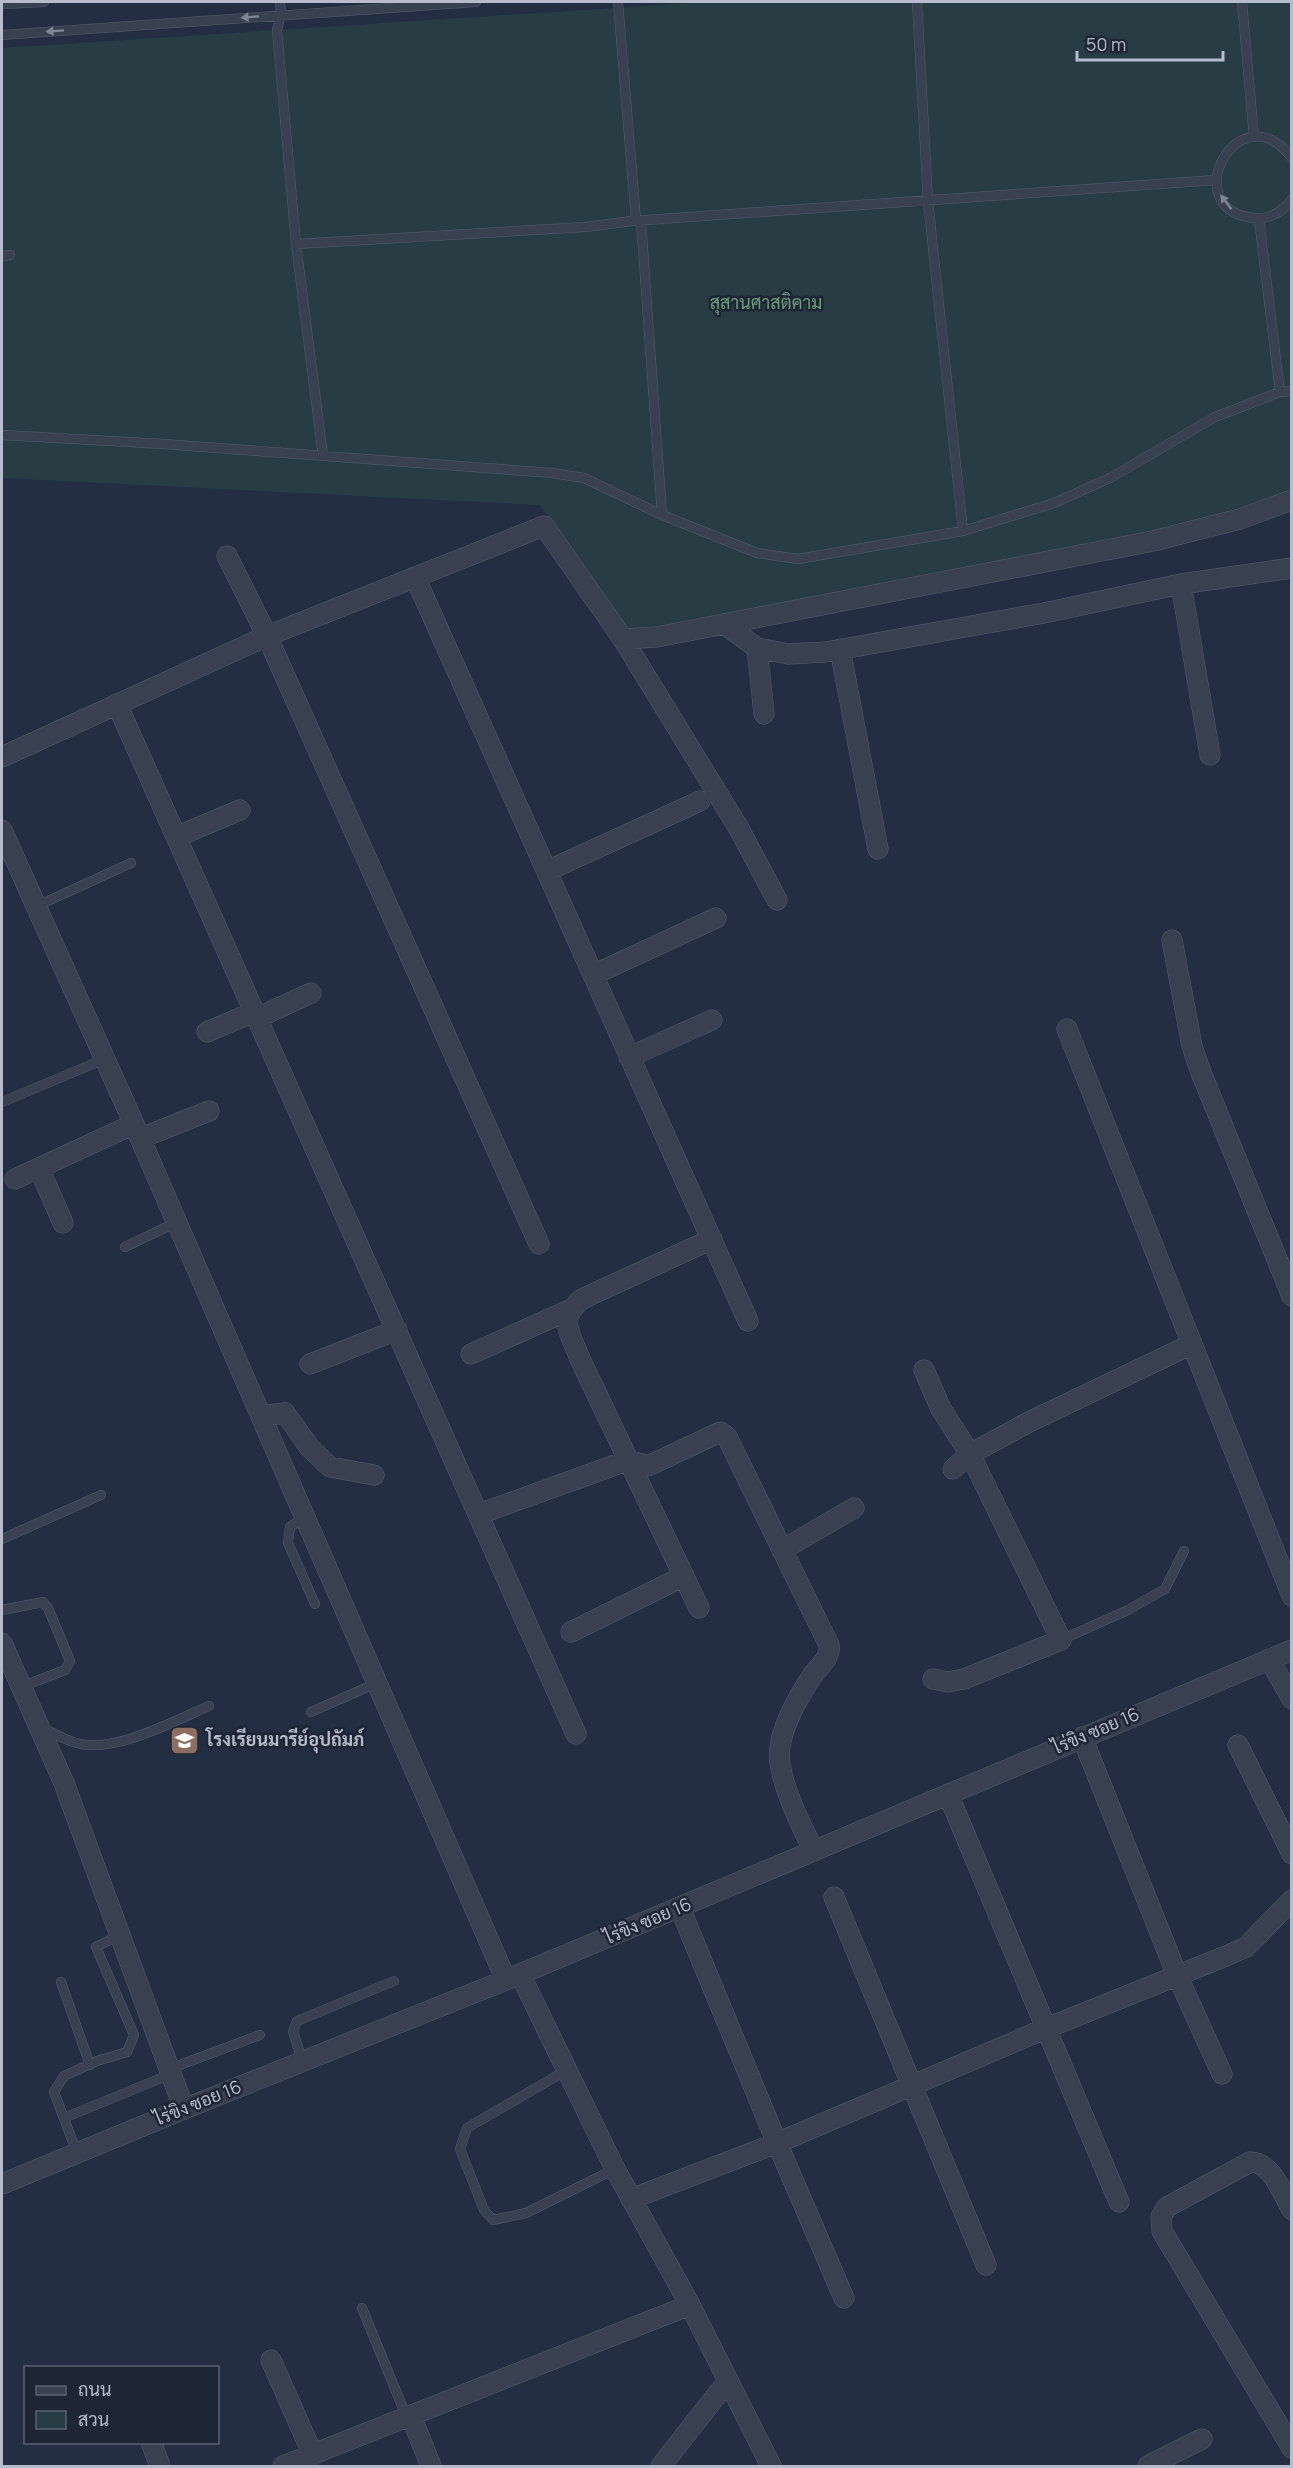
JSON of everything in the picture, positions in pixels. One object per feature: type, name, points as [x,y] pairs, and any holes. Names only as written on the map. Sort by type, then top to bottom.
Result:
[{"type":"street","points":[[623,639],[657,637],[1153,541],[1240,519],[1292,500]]},
{"type":"street","points":[[2,757],[267,636],[544,526],[623,639],[738,827],[777,900]]},
{"type":"street","points":[[227,556],[267,636],[539,1244]]},
{"type":"street","points":[[724,624],[757,648],[788,654],[840,649],[1044,613],[1181,584],[1292,568]]},
{"type":"street","points":[[415,577],[748,1321]]},
{"type":"street","points":[[1181,584],[1210,755]]},
{"type":"street","points":[[757,648],[764,714]]},
{"type":"street","points":[[840,649],[878,849]]},
{"type":"street","points":[[117,704],[576,1734]]},
{"type":"street","points":[[547,871],[700,801]]},
{"type":"street","points":[[176,837],[240,810]]},
{"type":"street","points":[[2,832],[138,1131],[378,1683],[513,1977],[567,2070],[615,2169],[690,2306],[771,2466]]},
{"type":"street","points":[[593,975],[716,918]]},
{"type":"street","points":[[1172,940],[1192,1046],[1200,1070],[1292,1296]]},
{"type":"street","points":[[207,1032],[311,993]]},
{"type":"street","points":[[630,1057],[712,1020]]},
{"type":"street","points":[[1067,1029],[1190,1345],[1292,1596]]},
{"type":"street","points":[[15,1179],[138,1131],[209,1112]]},
{"type":"street","points":[[39,1168],[63,1223]]},
{"type":"street","points":[[471,1353],[570,1310],[582,1299],[711,1239]]},
{"type":"street","points":[[570,1310],[566,1324],[699,1608]]},
{"type":"street","points":[[310,1364],[397,1330]]},
{"type":"street","points":[[953,1469],[970,1454],[1029,1422],[1190,1345]]},
{"type":"street","points":[[924,1370],[942,1409],[970,1454],[1061,1640],[964,1679],[948,1682],[933,1679]]},
{"type":"street","points":[[261,1416],[285,1413],[310,1448],[330,1467],[374,1474]]},
{"type":"street","points":[[479,1514],[629,1460],[648,1466],[722,1432],[727,1437],[830,1651],[812,1676],[791,1714],[779,1751],[792,1807],[813,1851]]},
{"type":"street","points":[[782,1550],[854,1508]]},
{"type":"street","points":[[571,1632],[684,1576]]},
{"type":"street","points":[[2,1642],[64,1783],[184,2109]]},
{"type":"street","name":"ไร่ขิง ซอย 16","points":[[2,2184],[680,1908],[1292,1650]]},
{"type":"street","points":[[1269,1659],[1292,1699]]},
{"type":"street","points":[[1082,1737],[1177,1975],[1222,2074]]},
{"type":"street","points":[[1238,1745],[1292,1854]]},
{"type":"street","points":[[948,1794],[1119,2202]]},
{"type":"street","points":[[834,1897],[986,2265]]},
{"type":"street","points":[[631,2199],[777,2143],[1047,2028],[1246,1947],[1292,1900]]},
{"type":"street","points":[[680,1908],[844,2298]]},
{"type":"street","points":[[1292,2210],[1267,2167],[1258,2162],[1250,2162],[1167,2207],[1161,2217],[1162,2231],[1292,2448]]},
{"type":"street","points":[[283,2466],[307,2460],[409,2417],[690,2306]]},
{"type":"street","points":[[271,2360],[307,2460]]},
{"type":"street","points":[[661,2466],[727,2382]]},
{"type":"street","points":[[409,2417],[430,2466]]},
{"type":"street","points":[[1148,2466],[1202,2439]]},
{"type":"street","points":[[152,2444],[160,2466]]},
{"type":"lane","points":[[4,3],[44,2]]},
{"type":"lane","points":[[280,2],[281,14],[277,30],[296,244],[323,456]]},
{"type":"lane","points":[[2,35],[476,2]]},
{"type":"lane","points":[[618,2],[639,221],[662,515]]},
{"type":"lane","points":[[917,2],[928,201],[963,531]]},
{"type":"lane","points":[[1242,2],[1254,137]]},
{"type":"lane","points":[[1292,158],[1276,144],[1254,137],[1233,146],[1223,155],[1216,180],[1220,196],[1229,209],[1243,217],[1259,219],[1273,216],[1292,199]]},
{"type":"lane","points":[[296,244],[585,227],[639,221],[1216,180]]},
{"type":"lane","points":[[1259,219],[1280,392]]},
{"type":"lane","points":[[2,435],[164,444],[529,471],[584,478],[662,515],[757,553],[798,559],[963,531],[1054,503],[1110,478],[1215,417],[1280,392],[1292,391]]},
{"type":"lane","points":[[37,906],[130,864]]},
{"type":"lane","points":[[2,1102],[105,1059]]},
{"type":"lane","points":[[125,1247],[177,1222]]},
{"type":"lane","points":[[2,1539],[102,1495]]},
{"type":"lane","points":[[305,1517],[290,1527],[288,1544],[315,1604]]},
{"type":"lane","points":[[1061,1640],[1128,1610],[1165,1588],[1185,1551]]},
{"type":"lane","points":[[2,1610],[43,1602],[48,1608],[70,1661],[65,1670],[21,1687]]},
{"type":"lane","points":[[311,1712],[378,1683]]},
{"type":"lane","points":[[39,1727],[77,1743],[93,1745],[132,1738],[209,1706]]},
{"type":"lane","points":[[77,2153],[54,2092],[64,2076],[127,2052],[134,2036],[96,1947],[120,1935]]},
{"type":"lane","points":[[302,2061],[293,2031],[297,2021],[394,1981]]},
{"type":"lane","points":[[61,1982],[90,2065]]},
{"type":"lane","points":[[63,2118],[260,2035]]},
{"type":"lane","points":[[567,2070],[467,2128],[460,2149],[484,2210],[493,2220],[526,2213],[615,2169]]},
{"type":"lane","points":[[362,2308],[409,2417]]},
{"type":"green space","name":"สุสานศาสติคาม","points":[[707,2],[1291,2],[1291,494],[1195,527],[646,634],[622,627],[540,505],[2,478],[2,48]]},
{"type":"place","name":"โรงเรียนมารีย์อุปถัมภ์","points":[[185,1740]]}]
